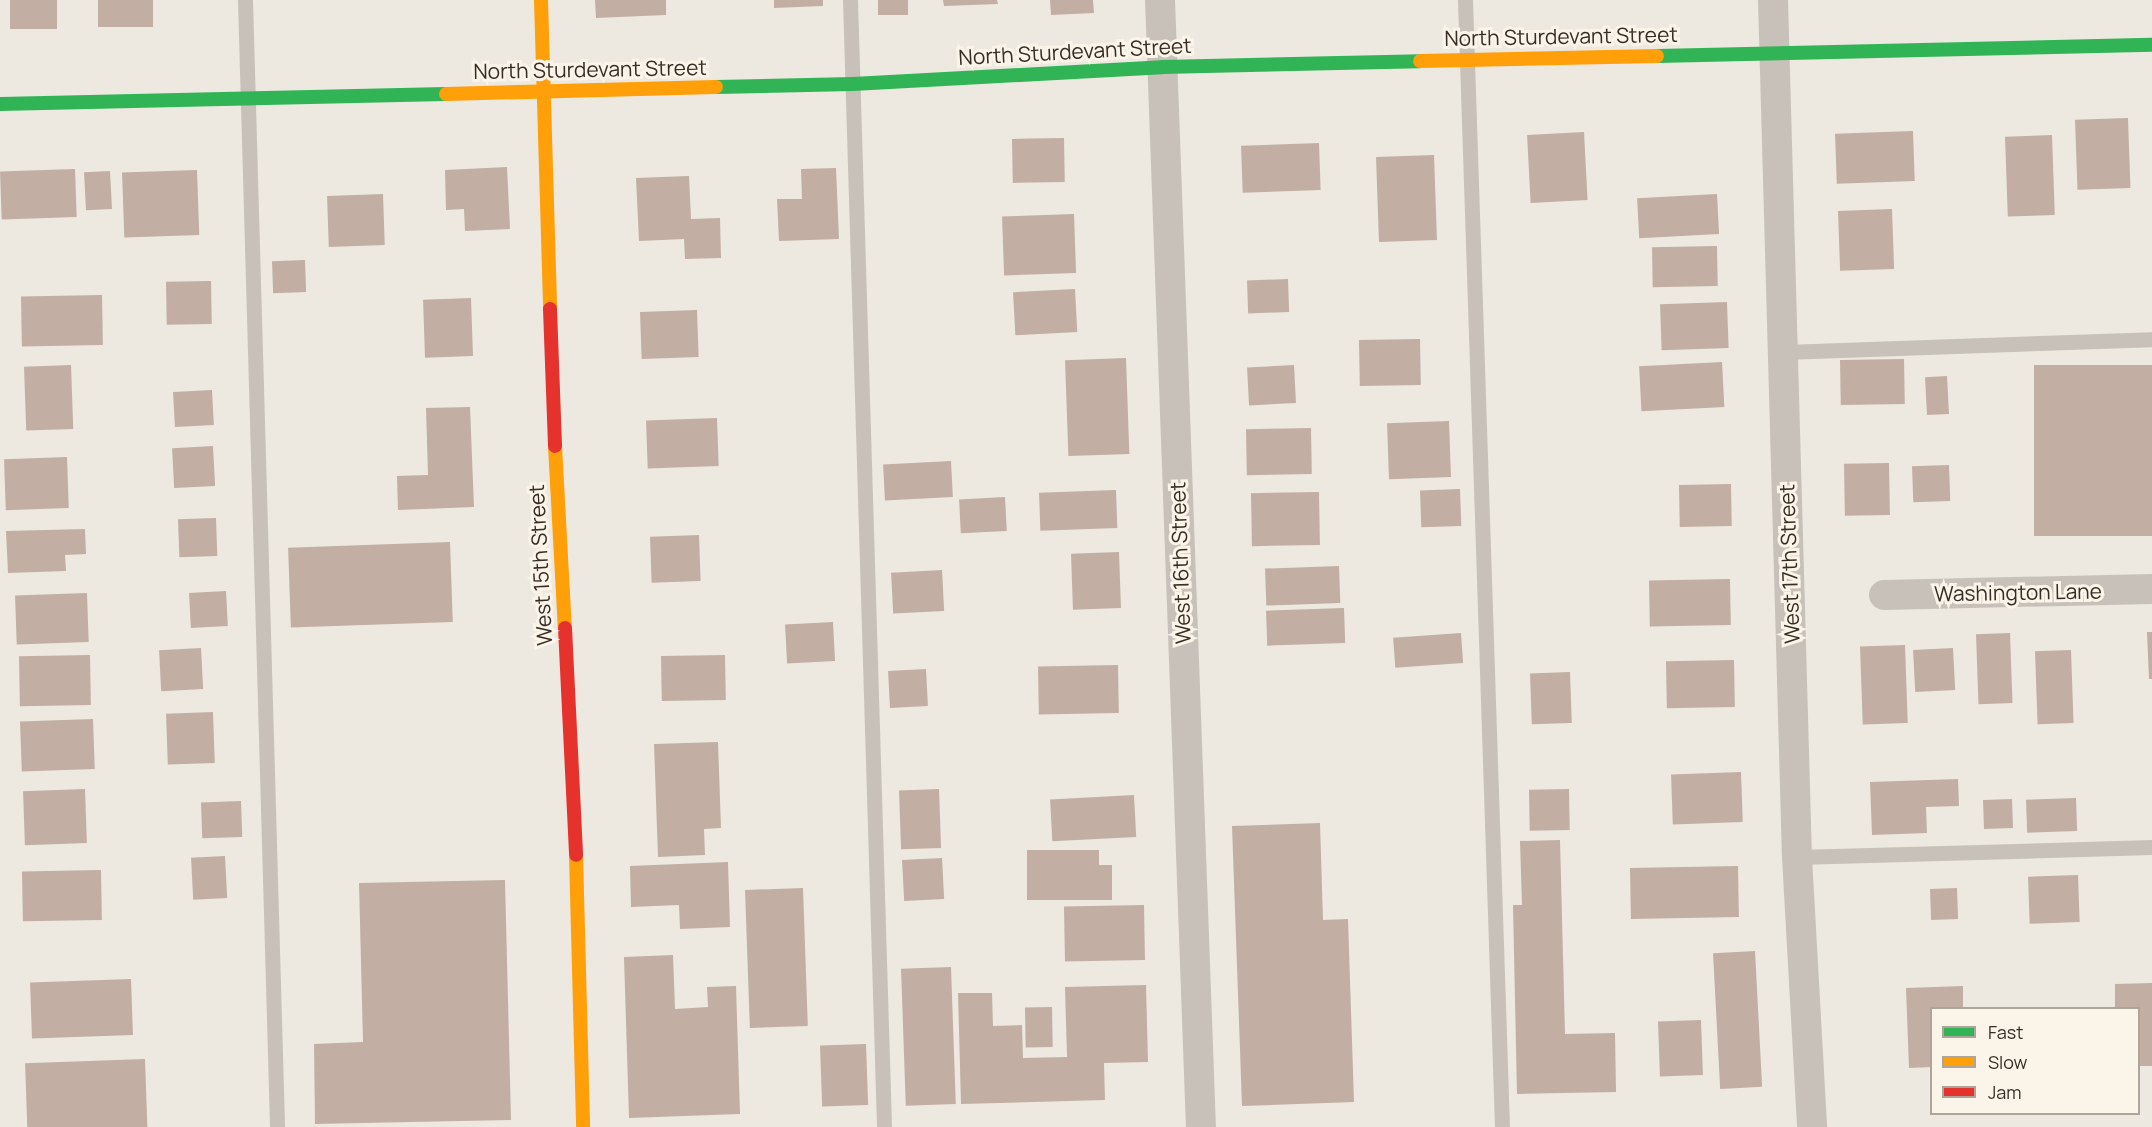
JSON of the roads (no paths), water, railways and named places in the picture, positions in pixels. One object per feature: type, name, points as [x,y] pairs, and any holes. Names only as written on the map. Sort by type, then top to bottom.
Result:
[{"type":"street","name":"West 15th Street","points":[[541,0],[552,389],[575,826],[583,1127]]},
{"type":"street","name":"West 16th Street","points":[[1160,0],[1200,1127]]},
{"type":"street","name":"West 17th Street","points":[[1773,0],[1797,857],[1812,1127]]},
{"type":"street","name":"North Sturdevant Street","points":[[0,104],[853,84],[1162,67],[2152,45]]},
{"type":"street","name":"Washington Lane","points":[[1884,595],[2152,589]]},
{"type":"lane","points":[[245,0],[277,1127]]},
{"type":"lane","points":[[850,0],[884,1127]]},
{"type":"lane","points":[[1465,0],[1502,1127]]},
{"type":"lane","points":[[1784,352],[2152,339]]},
{"type":"lane","points":[[1797,857],[2152,847]]}]
